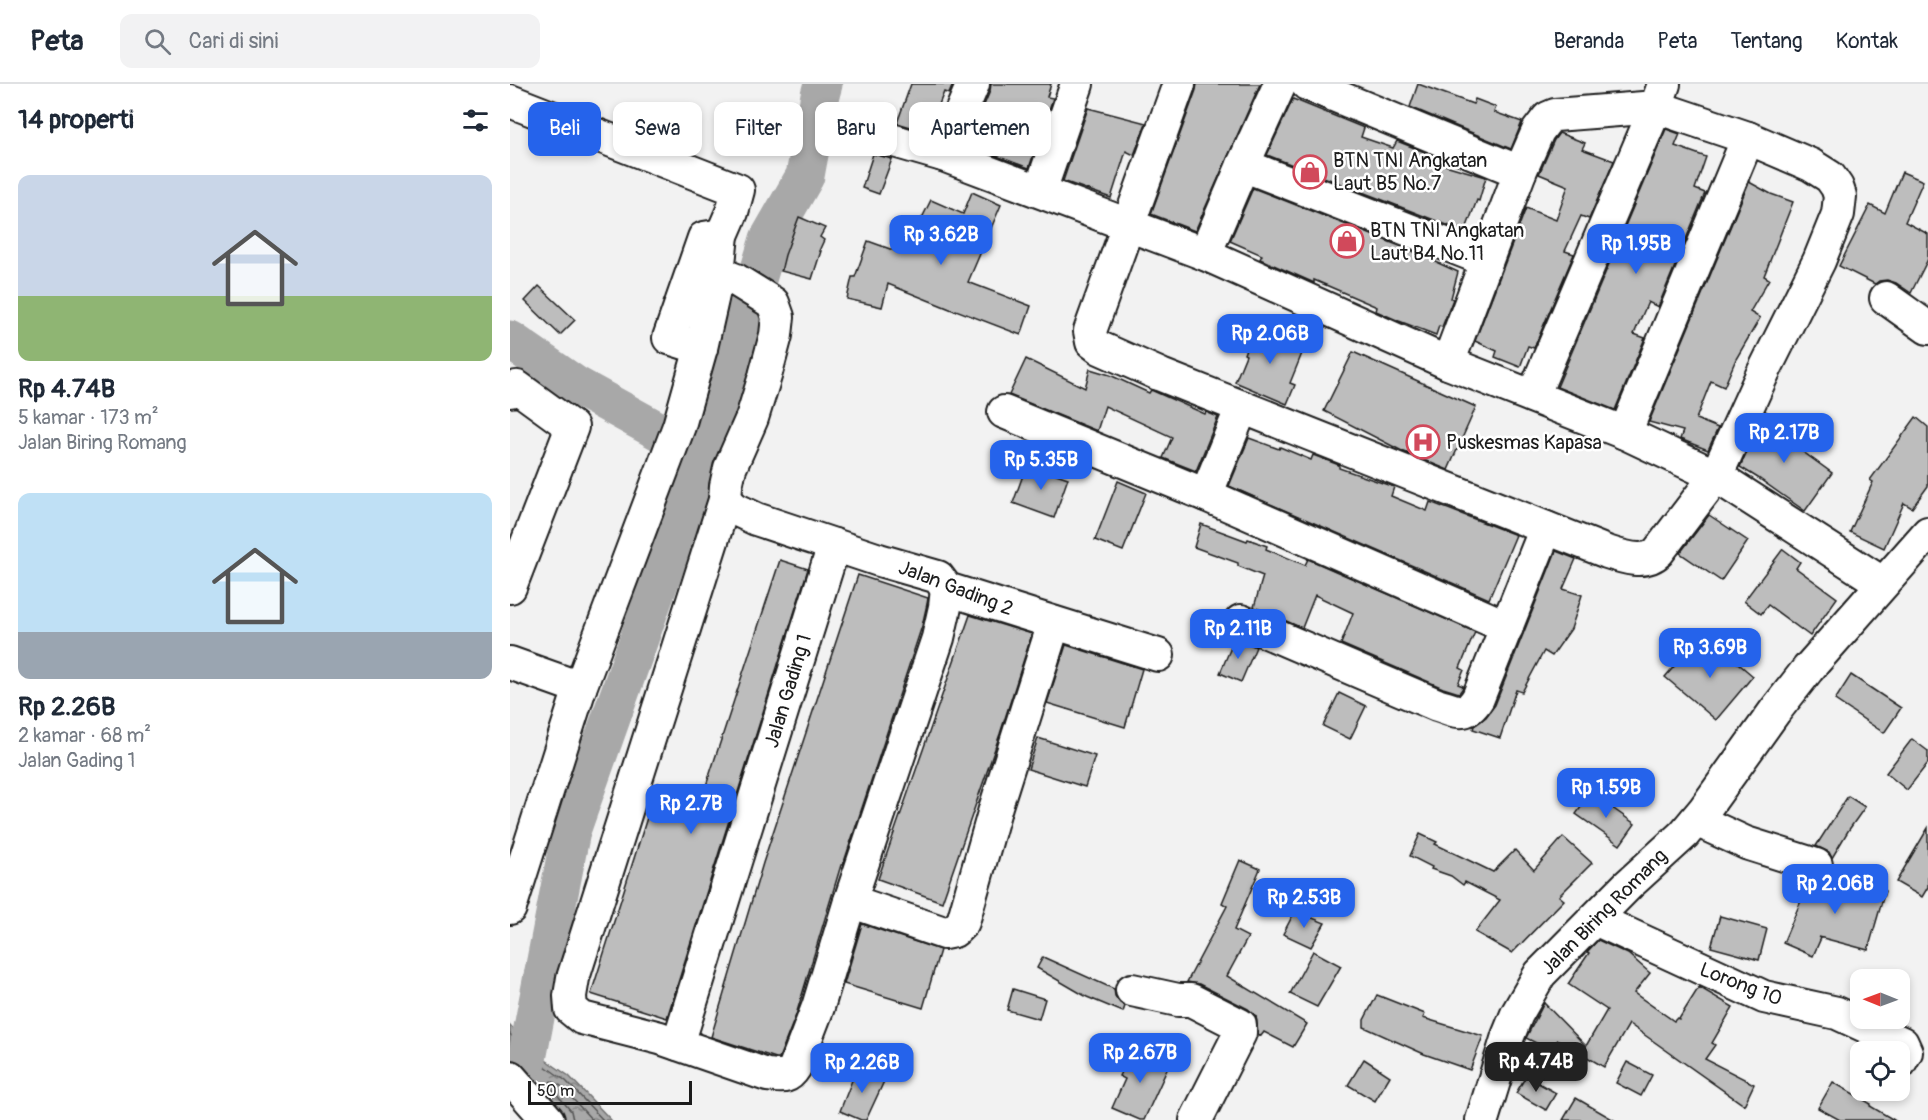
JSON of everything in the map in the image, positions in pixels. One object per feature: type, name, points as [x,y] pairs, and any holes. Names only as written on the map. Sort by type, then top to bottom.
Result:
[{"type":"street","points":[[966,102],[973,84]]},
{"type":"street","points":[[1040,191],[1077,84]]},
{"type":"street","points":[[1179,84],[1095,314],[1090,331],[1092,342],[1100,348],[1161,375],[1546,528],[1613,554],[1643,560],[1658,552],[1716,476],[1762,375],[1819,261],[1839,211],[1839,192],[1826,174],[1811,165],[1660,96],[1552,116],[1539,128],[1520,172],[1448,363]]},
{"type":"street","points":[[1205,254],[1280,84]]},
{"type":"street","points":[[1307,84],[1520,172]]},
{"type":"street","points":[[1533,396],[1660,96]]},
{"type":"street","points":[[510,101],[738,190],[722,235],[727,277],[700,348],[679,426],[667,460],[580,688],[510,908]]},
{"type":"street","points":[[1625,433],[1748,138]]},
{"type":"street","points":[[947,156],[1205,254],[1448,363],[1625,433],[1716,476],[1882,583]]},
{"type":"street","points":[[1243,165],[1486,260]]},
{"type":"street","points":[[700,348],[669,338],[704,238],[722,235]]},
{"type":"street","points":[[727,277],[773,303],[778,317],[777,335],[752,417],[730,468],[725,500],[573,978],[570,996],[571,1009],[582,1018],[678,1044],[767,1075],[785,1077],[791,1074],[818,1007],[850,901],[938,638],[947,589]]},
{"type":"street","points":[[1886,298],[1928,328]]},
{"type":"street","points":[[510,391],[517,387],[572,427],[510,587]]},
{"type":"street","points":[[1206,495],[1242,407]]},
{"type":"street","points":[[1004,412],[1206,495],[1508,627]]},
{"type":"street","name":"Jalan Gading 2","points":[[725,500],[735,509],[756,519],[938,577],[947,589],[1158,655]]},
{"type":"street","points":[[1241,621],[1426,701],[1459,712],[1471,709],[1478,698],[1508,627],[1546,528]]},
{"type":"street","name":"Jalan Biring Romang","points":[[1486,1119],[1508,1036],[1535,982],[1546,968],[1629,885],[1684,834],[1788,694],[1882,583],[1928,533]]},
{"type":"street","name":"Jalan Gading 1","points":[[678,1044],[834,545]]},
{"type":"street","points":[[850,901],[944,933],[954,931],[963,922],[996,806],[1054,623]]},
{"type":"street","points":[[510,663],[580,688]]},
{"type":"street","points":[[1696,820],[1746,843],[1816,865]]},
{"type":"street","name":"Lorong 10","points":[[1595,919],[1764,997],[1837,1013],[1898,1041]]},
{"type":"street","points":[[1132,990],[1178,1000],[1191,1000],[1240,1025],[1240,1033],[1196,1120]]},
{"type":"street","points":[[510,1077],[548,1120]]},
{"type":"water","points":[[510,1025],[531,1050],[569,1076],[611,1120],[561,1120],[510,1060]]},
{"type":"building","points":[[911,84],[953,84],[949,94],[944,92],[940,102],[909,102],[909,126],[897,123]]},
{"type":"building","points":[[991,84],[1051,84],[1047,97],[1053,98],[1051,104],[1051,102],[985,102]]},
{"type":"building","points":[[1197,84],[1260,84],[1195,231],[1151,214]]},
{"type":"building","points":[[1418,84],[1473,104],[1475,99],[1496,107],[1494,112],[1522,122],[1511,149],[1410,107]]},
{"type":"building","points":[[1293,99],[1364,128],[1361,137],[1393,148],[1397,141],[1447,161],[1445,165],[1486,177],[1479,201],[1477,200],[1465,232],[1267,155]]},
{"type":"building","points":[[1088,108],[1146,123],[1134,155],[1126,151],[1111,198],[1063,181]]},
{"type":"building","points":[[1666,129],[1680,134],[1675,146],[1706,157],[1695,189],[1705,193],[1658,307],[1648,302],[1634,334],[1645,338],[1615,410],[1557,387]]},
{"type":"building","points":[[1559,133],[1585,143],[1582,149],[1614,161],[1589,219],[1581,216],[1565,251],[1574,254],[1534,348],[1528,346],[1520,367],[1495,357],[1497,351],[1475,341],[1526,208],[1556,220],[1568,186],[1539,174]]},
{"type":"building","points":[[872,156],[892,159],[879,194],[862,188]]},
{"type":"building","points":[[997,156],[1033,156],[1029,168]]},
{"type":"building","points":[[1902,172],[1923,181],[1905,222],[1928,234],[1928,259],[1911,293],[1887,280],[1875,284],[1839,266],[1870,205],[1885,213]]},
{"type":"building","points":[[1749,182],[1771,194],[1793,202],[1764,276],[1769,279],[1750,312],[1760,318],[1736,359],[1724,387],[1711,381],[1696,419],[1718,428],[1708,450],[1680,439],[1683,431],[1649,422]]},
{"type":"building","points":[[1253,188],[1425,256],[1458,272],[1451,298],[1453,299],[1442,327],[1439,326],[1436,335],[1376,311],[1377,307],[1260,259],[1262,255],[1230,241]]},
{"type":"building","points":[[972,192],[1001,205],[968,282],[1031,306],[1021,335],[888,284],[882,307],[847,299],[852,277],[855,277],[868,241],[904,254],[931,200],[963,214]]},
{"type":"building","points":[[799,217],[825,228],[820,237],[824,240],[812,279],[781,271]]},
{"type":"building","points":[[539,286],[575,320],[560,335],[525,301]]},
{"type":"building","points":[[1255,326],[1305,346],[1290,383],[1295,385],[1287,404],[1235,382]]},
{"type":"building","name":"Puskesmas Kapasa","points":[[1353,352],[1476,407],[1448,470],[1402,451],[1324,411]]},
{"type":"building","points":[[1026,359],[1085,388],[1090,369],[1218,417],[1196,471],[1163,458],[1172,437],[1105,406],[1097,431],[1009,395]]},
{"type":"building","points":[[1765,411],[1791,426],[1784,438],[1832,473],[1805,511],[1740,467]]},
{"type":"building","points":[[1916,417],[1928,427],[1928,486],[1912,508],[1904,503],[1884,548],[1850,532],[1873,482],[1870,480]]},
{"type":"building","points":[[1249,438],[1279,449],[1280,447],[1311,460],[1313,455],[1339,465],[1339,468],[1394,487],[1391,496],[1427,511],[1430,502],[1516,535],[1489,599],[1229,486]]},
{"type":"building","points":[[1027,464],[1068,478],[1054,518],[1013,503]]},
{"type":"building","points":[[1118,481],[1146,493],[1123,551],[1095,540]]},
{"type":"building","points":[[1709,515],[1748,541],[1721,581],[1680,553]]},
{"type":"building","points":[[1201,524],[1267,546],[1266,549],[1305,565],[1308,559],[1475,632],[1460,668],[1464,670],[1458,684],[1463,686],[1462,689],[1459,693],[1443,688],[1341,644],[1353,613],[1315,595],[1302,628],[1254,607],[1263,576],[1238,566],[1238,563],[1194,547]]},
{"type":"building","points":[[1783,549],[1800,562],[1796,568],[1837,598],[1810,636],[1768,605],[1761,614],[1744,601]]},
{"type":"building","points":[[1556,551],[1576,559],[1563,589],[1582,595],[1571,629],[1552,656],[1544,651],[1522,692],[1516,690],[1500,738],[1473,729],[1495,705]]},
{"type":"building","points":[[780,560],[808,569],[667,1018],[591,994],[658,783],[702,798]]},
{"type":"building","points":[[858,575],[928,598],[927,604],[922,626],[873,775],[843,865],[841,865],[796,1015],[779,1058],[776,1058],[711,1037],[763,863]]},
{"type":"building","points":[[970,615],[1032,634],[942,902],[878,879]]},
{"type":"building","points":[[1235,638],[1256,647],[1241,682],[1220,673]]},
{"type":"building","points":[[1713,642],[1753,676],[1716,720],[1665,677],[1689,649],[1701,658]]},
{"type":"building","points":[[1066,645],[1142,669],[1125,727],[1047,703]]},
{"type":"building","points":[[1851,675],[1901,708],[1884,733],[1835,700]]},
{"type":"building","points":[[1339,693],[1366,706],[1350,739],[1323,726]]},
{"type":"building","points":[[1038,738],[1095,756],[1085,787],[1028,769]]},
{"type":"building","points":[[1912,739],[1928,751],[1928,763],[1907,790],[1886,773]]},
{"type":"building","points":[[1591,793],[1635,824],[1620,845],[1576,814]]},
{"type":"building","points":[[1848,796],[1865,807],[1832,858],[1829,852],[1816,846]]},
{"type":"building","points":[[1928,828],[1928,887],[1922,897],[1896,882]]},
{"type":"building","points":[[1420,834],[1437,842],[1435,844],[1493,872],[1515,850],[1534,870],[1563,837],[1592,863],[1559,896],[1564,900],[1512,953],[1475,932],[1500,900],[1465,882],[1463,885],[1451,876],[1431,869],[1432,867],[1410,856]]},
{"type":"building","points":[[1240,860],[1260,869],[1234,930],[1248,937],[1227,976],[1307,1024],[1293,1047],[1264,1032],[1261,1036],[1258,1034],[1256,1016],[1248,1009],[1199,984],[1187,982],[1227,906],[1222,903]]},
{"type":"building","points":[[1830,875],[1885,891],[1868,950],[1819,937],[1821,938],[1813,956],[1783,943],[1809,882],[1820,882]]},
{"type":"building","points":[[1295,911],[1325,923],[1311,947],[1283,934]]},
{"type":"building","points":[[1720,916],[1767,929],[1759,960],[1711,947]]},
{"type":"building","points":[[862,924],[940,950],[923,1008],[844,984]]},
{"type":"building","points":[[1598,940],[1628,954],[1650,973],[1634,993],[1674,1021],[1679,1019],[1699,987],[1733,1007],[1712,1043],[1715,1045],[1705,1059],[1754,1084],[1744,1105],[1629,1024],[1604,1067],[1558,1040],[1548,1049],[1526,1038],[1544,1003],[1586,1046],[1607,1010],[1568,984],[1589,953],[1587,952]]},
{"type":"building","points":[[1313,951],[1341,966],[1317,1007],[1290,994]]},
{"type":"building","points":[[1043,957],[1114,989],[1115,996],[1125,1006],[1123,1012],[1087,997],[1037,968]]},
{"type":"building","points":[[1013,989],[1045,999],[1039,1019],[1007,1010]]},
{"type":"building","points":[[1377,995],[1425,1014],[1423,1018],[1483,1036],[1470,1070],[1424,1054],[1364,1027],[1364,1020]]},
{"type":"building","points":[[1133,1048],[1169,1065],[1144,1120],[1112,1108],[1125,1079],[1119,1076]]},
{"type":"building","points":[[1364,1059],[1390,1076],[1375,1101],[1348,1085]]},
{"type":"building","points":[[1627,1062],[1652,1075],[1641,1096],[1616,1083]]},
{"type":"building","points":[[858,1065],[885,1079],[866,1120],[840,1111]]},
{"type":"building","points":[[1526,1076],[1556,1093],[1546,1110],[1516,1093]]},
{"type":"building","points":[[1833,1082],[1850,1092],[1850,1101],[1866,1101],[1871,1104],[1870,1106],[1894,1120],[1840,1120],[1818,1108]]},
{"type":"building","points":[[1576,1098],[1614,1120],[1563,1120]]},
{"type":"waterway","points":[[527,1059],[571,831],[707,447],[769,239],[805,176],[823,84]]},
{"type":"waterway","points":[[510,340],[575,385],[704,456]]},
{"type":"place","name":"BTN TNI Angkatan Laut B5 No.7","points":[[1310,172]]},
{"type":"place","name":"BTN TNI Angkatan Laut B4 No.11","points":[[1347,241]]},
{"type":"place","name":"Puskesmas Kapasa","points":[[1423,442]]}]
